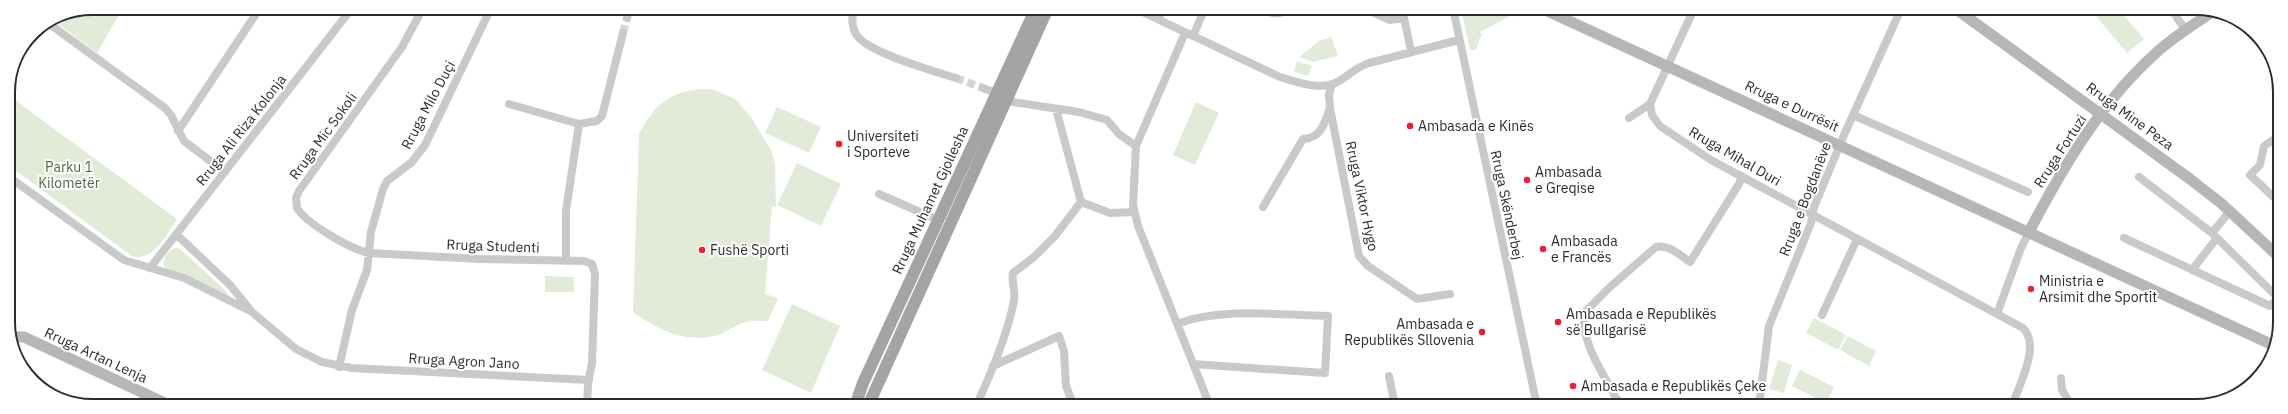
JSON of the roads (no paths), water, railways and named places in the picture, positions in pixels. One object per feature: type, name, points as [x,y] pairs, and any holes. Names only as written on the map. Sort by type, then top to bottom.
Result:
[{"type":"main road","name":"Rruga Muhamet Gjollesha","points":[[857,399],[863,382],[1033,15]]},
{"type":"main road","name":"Rruga Muhamet Gjollesha","points":[[871,399],[1045,15]]},
{"type":"main road","name":"Rruga e Durrësit","points":[[1558,15],[2270,344]]},
{"type":"main road","name":"Rruga Mine Peza","points":[[1964,15],[2169,163],[2230,211],[2273,251]]},
{"type":"main road","name":"Rruga Fortuzi","points":[[2029,232],[2057,178],[2101,115],[2143,65],[2205,16]]},
{"type":"main road","name":"Rruga Artan Lenja","points":[[16,337],[24,337],[156,399]]},
{"type":"street","points":[[178,131],[255,15]]},
{"type":"street","name":"Rruga Ali Riza Kolonja","points":[[150,268],[347,15]]},
{"type":"street","name":"Rruga Mic Sokoli","points":[[369,253],[348,245],[306,218],[297,208],[296,198],[312,172],[402,47],[419,15]]},
{"type":"street","name":"Rruga Milo Duçi","points":[[369,253],[371,232],[387,180],[412,162],[425,145],[488,15]]},
{"type":"street","points":[[853,15],[853,28],[858,37],[868,45],[920,68],[956,78]]},
{"type":"street","points":[[1149,15],[1280,77],[1305,84],[1332,84],[1357,67],[1411,51],[1459,40]]},
{"type":"street","points":[[1158,19],[1160,15]]},
{"type":"street","points":[[1201,15],[1189,34],[1136,146],[1134,212],[1207,399]]},
{"type":"street","points":[[1379,15],[1390,20],[1404,18]]},
{"type":"street","points":[[1403,15],[1411,51]]},
{"type":"street","name":"Rruga Skënderbej","points":[[1454,15],[1536,399]]},
{"type":"street","points":[[1629,118],[1650,104],[1691,15]]},
{"type":"street","name":"Rruga e Bogdanëve","points":[[1760,399],[1769,326],[1787,279],[1812,223],[1813,215],[1840,145],[1898,15]]},
{"type":"street","points":[[2178,18],[2186,30]]},
{"type":"street","points":[[52,26],[165,108],[171,115],[184,141],[225,172]]},
{"type":"street","points":[[509,104],[579,124],[597,121],[602,116],[624,33]]},
{"type":"street","name":"Rruga Viktor Hygo","points":[[1332,84],[1329,95],[1330,108],[1356,247],[1363,261],[1418,299],[1450,294]]},
{"type":"street","points":[[983,88],[996,93]]},
{"type":"street","points":[[1006,101],[1056,109],[1107,120],[1119,134],[1136,146]]},
{"type":"street","name":"Rruga Mihal Duri","points":[[1650,104],[1652,115],[1660,126],[1711,160],[2023,328],[2031,340],[2030,354],[2015,399]]},
{"type":"street","name":"Rruga Viktor Hygo","points":[[1263,207],[1303,139],[1316,137],[1320,132],[1330,108]]},
{"type":"street","points":[[1056,109],[1081,202]]},
{"type":"street","name":"Rruga e Durrësit","points":[[1853,115],[2028,192]]},
{"type":"street","points":[[566,261],[566,211],[579,124]]},
{"type":"street","points":[[2273,140],[2264,146],[2260,165],[2250,175],[2273,196]]},
{"type":"street","points":[[1616,399],[1593,356],[1587,334],[1585,312],[1610,287],[1656,247],[1662,246],[1669,248],[1690,262],[1739,184],[1742,176]]},
{"type":"street","points":[[2139,177],[2214,235],[2273,292]]},
{"type":"street","points":[[15,181],[124,260],[184,278],[252,312]]},
{"type":"street","points":[[879,194],[938,220]]},
{"type":"street","points":[[1081,202],[1110,213],[1134,212]]},
{"type":"street","points":[[979,399],[993,366],[1014,299],[1013,273],[1034,257],[1056,236],[1081,202]]},
{"type":"street","points":[[2192,270],[2230,211]]},
{"type":"street","points":[[1997,314],[2021,248],[2029,232]]},
{"type":"street","points":[[176,234],[230,285],[252,312]]},
{"type":"street","points":[[2124,238],[2270,306],[2273,303]]},
{"type":"street","points":[[1822,315],[1857,239]]},
{"type":"street","points":[[339,367],[352,310],[366,270],[369,253]]},
{"type":"street","name":"Rruga Studenti","points":[[369,253],[480,259],[589,262],[594,268],[592,362],[587,399]]},
{"type":"street","name":"Rruga Agron Jano","points":[[252,312],[296,349],[311,358],[339,367],[589,380]]},
{"type":"street","points":[[1177,324],[1194,317],[1218,314],[1328,316],[1325,373],[1193,364]]},
{"type":"street","points":[[993,366],[1059,336],[1064,351],[1066,386],[1070,399]]},
{"type":"street","points":[[1389,376],[1394,399]]},
{"type":"street","points":[[2061,378],[2062,390],[2068,399]]},
{"type":"street","points":[[143,399],[145,394]]},
{"type":"tunnel","points":[[623,33],[627,18]]},
{"type":"tunnel","points":[[956,78],[983,88]]},
{"type":"place","name":"Ambasada e Kinës","points":[[1410,126]]},
{"type":"place","name":"Universiteti i Sporteve","points":[[839,144]]},
{"type":"place","name":"Ambasada e Greqise","points":[[1527,180]]},
{"type":"place","name":"Ambasada e Francës","points":[[1543,249]]},
{"type":"place","name":"Fushë Sporti","points":[[702,250]]},
{"type":"place","name":"Ministria e Arsimit dhe Sportit","points":[[2031,289]]},
{"type":"place","name":"Ambasada e Republikës së Bullgarisë","points":[[1558,322]]},
{"type":"place","name":"Ambasada e Republikës Sllovenia","points":[[1482,332]]},
{"type":"place","name":"Ambasada e Republikës Çeke","points":[[1573,386]]},
{"type":"park label","name":"Parku 1 Kilometër","points":[[69,176]]}]
